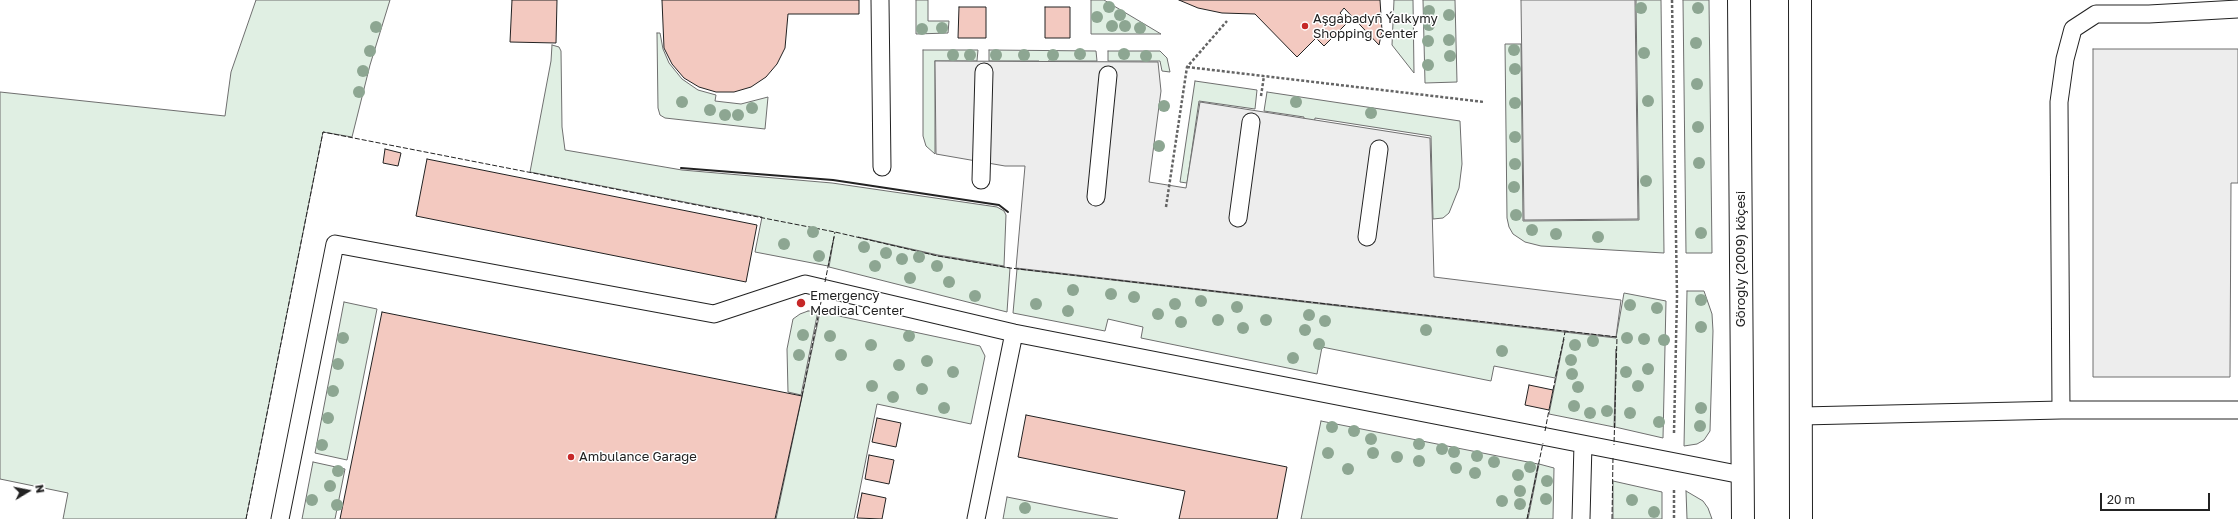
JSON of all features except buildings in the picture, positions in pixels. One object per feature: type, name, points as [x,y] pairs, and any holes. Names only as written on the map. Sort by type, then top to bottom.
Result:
[{"type":"main road","name":"Görogly (2009) köçesi","points":[[1739,0],[1743,519]]},
{"type":"main road","points":[[1800,0],[1801,519]]},
{"type":"lane","points":[[880,0],[882,167]]},
{"type":"lane","points":[[2061,410],[2059,102],[2065,59],[2073,28],[2096,14],[2150,14],[2238,8]]},
{"type":"lane","points":[[981,180],[984,72]]},
{"type":"lane","points":[[1096,197],[1108,75]]},
{"type":"lane","points":[[1238,218],[1251,122]]},
{"type":"lane","points":[[1367,237],[1379,149]]},
{"type":"lane","points":[[280,519],[335,244],[714,314],[805,284],[1014,333],[1674,463],[1742,475]]},
{"type":"lane","points":[[976,519],[1014,333]]},
{"type":"lane","points":[[1802,416],[2061,410],[2238,410]]},
{"type":"lane","points":[[1581,519],[1583,444]]},
{"type":"path","points":[[1672,0],[1677,296],[1674,519]]},
{"type":"path","points":[[1166,207],[1187,67],[1227,21]]},
{"type":"path","points":[[1187,67],[1484,102]]},
{"type":"path","points":[[1261,98],[1264,76]]},
{"type":"green space","points":[[256,0],[390,0],[370,65],[352,137],[323,132],[246,519],[63,519],[68,493],[0,479],[0,92],[225,116],[231,72]]},
{"type":"green space","points":[[916,0],[928,0],[928,21],[949,21],[948,33],[916,34]]},
{"type":"green space","points":[[1091,0],[1104,0],[1161,34],[1091,34]]},
{"type":"green space","points":[[1394,0],[1413,0],[1414,73],[1392,45]]},
{"type":"green space","points":[[1423,0],[1455,0],[1457,82],[1425,83]]},
{"type":"green space","points":[[1636,0],[1661,0],[1664,253],[1541,246],[1525,242],[1513,234],[1509,227],[1507,218],[1505,44],[1521,44],[1523,221],[1639,220]]},
{"type":"green space","points":[[1683,0],[1709,0],[1712,253],[1686,253]]},
{"type":"green space","points":[[657,33],[660,33],[663,49],[669,63],[682,79],[698,90],[716,95],[715,101],[741,104],[768,97],[765,129],[665,118],[660,115],[658,108]]},
{"type":"green space","points":[[552,45],[559,47],[561,51],[562,127],[565,150],[682,170],[832,183],[997,207],[1004,211],[1006,215],[1004,266],[938,255],[858,237],[938,256],[1010,268],[1007,312],[829,267],[834,237],[828,266],[755,252],[762,217],[530,172],[551,61]]},
{"type":"green space","points":[[923,50],[978,50],[977,61],[935,61],[935,154],[926,146],[923,136]]},
{"type":"green space","points":[[989,50],[1096,51],[1097,61],[1048,61],[1048,156],[1039,156],[1039,61],[989,61]]},
{"type":"green space","points":[[1108,51],[1160,51],[1167,58],[1170,72],[1162,71],[1160,61],[1108,61]]},
{"type":"green space","points":[[1195,81],[1257,90],[1255,109],[1199,101],[1187,183],[1180,182]]},
{"type":"green space","points":[[1267,92],[1460,121],[1462,164],[1459,188],[1449,213],[1443,218],[1433,219],[1431,136],[1315,118],[1302,205],[1292,204],[1304,117],[1264,111]]},
{"type":"green space","points":[[1017,269],[1616,338],[1624,293],[1666,301],[1663,438],[1615,427],[1616,349],[1614,427],[1549,414],[1564,339],[1555,378],[1494,366],[1491,381],[1322,347],[1317,374],[1141,338],[1143,327],[1108,319],[1105,331],[1013,313]]},
{"type":"green space","points":[[1687,291],[1704,291],[1712,314],[1713,331],[1710,431],[1704,440],[1697,444],[1684,446]]},
{"type":"green space","points":[[344,302],[377,309],[347,460],[315,453]]},
{"type":"green space","points":[[808,311],[818,311],[801,395],[788,392],[787,349],[793,319]]},
{"type":"green space","points":[[820,312],[980,346],[985,356],[971,424],[877,404],[854,519],[776,519]]},
{"type":"green space","points":[[1321,421],[1538,464],[1527,519],[1301,519]]},
{"type":"green space","points":[[313,462],[345,469],[335,519],[302,519]]},
{"type":"green space","points":[[1539,464],[1554,468],[1553,519],[1528,519]]},
{"type":"green space","points":[[1613,481],[1662,492],[1662,519],[1613,519]]},
{"type":"green space","points":[[1686,491],[1703,501],[1708,508],[1712,519],[1687,519]]},
{"type":"green space","points":[[1007,497],[1118,519],[1003,519]]},
{"type":"shaded area","points":[[1521,0],[1635,0],[1638,219],[1524,220]]},
{"type":"shaded area","points":[[2093,49],[2238,49],[2238,183],[2231,183],[2230,377],[2093,377]]},
{"type":"shaded area","points":[[935,61],[1158,62],[1161,91],[1149,182],[1186,188],[1200,102],[1430,138],[1434,277],[1621,300],[1616,337],[1016,268],[1025,166],[1005,166],[936,154]]},
{"type":"fence","points":[[246,519],[323,132],[835,232],[938,256],[1010,268],[1617,337],[1614,445]]},
{"type":"fence","points":[[825,282],[835,232]]},
{"type":"fence","points":[[802,396],[823,292]]},
{"type":"fence","points":[[1553,390],[1565,332]]},
{"type":"fence","points":[[1545,431],[1549,410]]},
{"type":"fence","points":[[1527,519],[1543,443]]},
{"type":"fence","points":[[1612,519],[1613,457]]},
{"type":"wall","points":[[681,168],[833,180],[999,205],[1008,212]]},
{"type":"place","name":"Aşgabadyñ Ýalkymy Shopping Center","points":[[1305,26]]},
{"type":"place","name":"Emergency Medical Center","points":[[801,303]]},
{"type":"place","name":"Ambulance Garage","points":[[571,457]]}]
